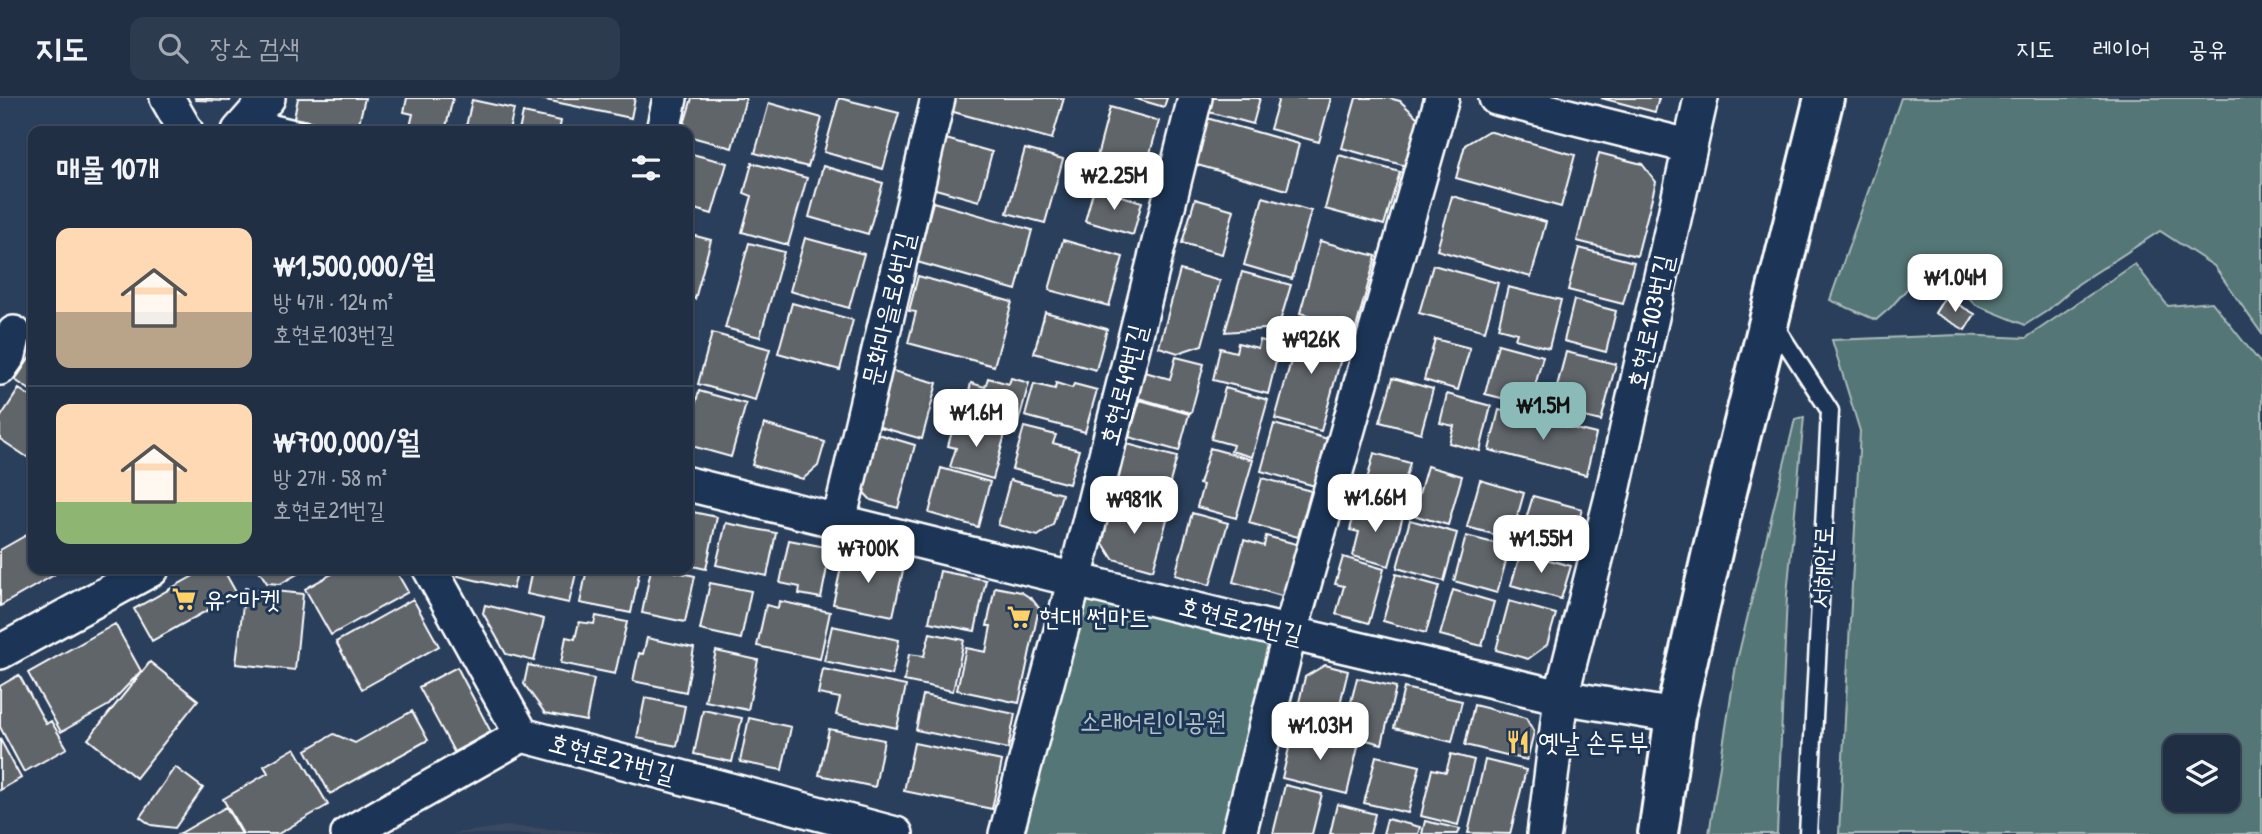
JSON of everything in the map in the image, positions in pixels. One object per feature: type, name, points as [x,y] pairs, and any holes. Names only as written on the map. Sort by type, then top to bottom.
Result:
[{"type":"main road","points":[[1658,834],[1675,716],[1713,548],[1824,98]]},
{"type":"street","points":[[167,98],[183,126]]},
{"type":"street","points":[[664,126],[670,98]]},
{"type":"street","name":"문화마을로6번길","points":[[839,521],[938,98]]},
{"type":"street","name":"호현로49번길","points":[[1006,834],[1075,579],[1195,98]]},
{"type":"street","points":[[1239,834],[1290,633],[1442,98]]},
{"type":"street","points":[[1496,98],[1688,146]]},
{"type":"street","name":"호현로103번길","points":[[1544,834],[1561,697],[1611,500],[1688,146],[1701,98]]},
{"type":"street","points":[[0,368],[9,355],[16,331]]},
{"type":"street","name":"호현로21번길","points":[[693,485],[1561,697],[1675,716]]},
{"type":"street","points":[[0,652],[143,574]]},
{"type":"street","points":[[433,574],[522,734]]},
{"type":"street","name":"호현로27번길","points":[[348,834],[522,734],[896,834]]},
{"type":"lane","points":[[253,116],[288,126]]},
{"type":"lane","name":"서해안로","points":[[1769,318],[1830,411],[1808,834]]},
{"type":"shaded area","points":[[506,826],[626,834],[451,834]]},
{"type":"green space","points":[[1901,98],[2262,98],[2262,334],[2214,266],[2160,231],[2078,284],[2047,311],[2025,325],[1976,305],[1964,293],[1968,269],[1946,267],[1924,270],[1876,320],[1830,300]]},
{"type":"green space","points":[[2135,264],[2168,306],[2212,302],[2262,365],[2262,834],[1839,834],[1860,431],[1832,340],[1959,335],[2026,338]]},
{"type":"green space","points":[[1804,417],[1787,595],[1777,834],[1709,834],[1736,665],[1795,419]]},
{"type":"green space","name":"소래어린이공원","points":[[1080,588],[1282,639],[1233,834],[1013,834]]},
{"type":"building","points":[[195,98],[231,98],[230,101]]},
{"type":"building","points":[[298,98],[365,98],[358,126],[333,126],[294,118]]},
{"type":"building","points":[[407,98],[453,98],[446,126],[410,126],[413,114],[404,112]]},
{"type":"building","points":[[536,98],[635,98],[631,118]]},
{"type":"building","points":[[692,98],[746,98],[732,148],[693,137],[693,126],[684,126]]},
{"type":"building","points":[[839,98],[899,113],[883,169],[824,152]]},
{"type":"building","points":[[954,98],[1064,98],[1052,139],[950,111]]},
{"type":"building","points":[[1133,98],[1167,98],[1164,107]]},
{"type":"building","points":[[1209,98],[1260,98],[1253,124],[1205,111]]},
{"type":"building","points":[[1279,98],[1331,98],[1319,142],[1270,129]]},
{"type":"building","points":[[1356,98],[1389,98],[1400,101],[1419,119],[1406,166],[1342,148]]},
{"type":"building","points":[[1601,98],[1659,98],[1655,112]]},
{"type":"building","points":[[472,100],[514,109],[510,126],[466,126]]},
{"type":"building","points":[[769,103],[822,118],[808,167],[755,153]]},
{"type":"building","points":[[1110,107],[1159,121],[1141,186],[1093,172]]},
{"type":"building","points":[[523,113],[561,121],[560,126],[520,126]]},
{"type":"building","points":[[1203,117],[1299,144],[1287,190],[1190,163]]},
{"type":"building","points":[[1488,131],[1575,155],[1561,207],[1456,178],[1465,145]]},
{"type":"building","points":[[946,139],[992,152],[979,201],[932,188]]},
{"type":"building","points":[[1025,149],[1063,159],[1045,223],[1007,213]]},
{"type":"building","points":[[1599,153],[1642,164],[1656,182],[1637,256],[1577,241]]},
{"type":"building","points":[[693,154],[727,163],[712,214],[693,208]]},
{"type":"building","points":[[1339,155],[1400,172],[1384,225],[1325,209]]},
{"type":"building","points":[[752,163],[807,178],[788,245],[742,232],[752,196],[744,193]]},
{"type":"building","points":[[823,166],[883,183],[868,234],[809,217]]},
{"type":"building","points":[[1094,188],[1142,202],[1133,235],[1085,221]]},
{"type":"building","points":[[1452,196],[1546,222],[1531,277],[1437,250]]},
{"type":"building","points":[[1263,197],[1311,211],[1292,279],[1244,265]]},
{"type":"building","points":[[1195,199],[1234,210],[1222,254],[1182,243]]},
{"type":"building","points":[[933,202],[1032,230],[1016,290],[917,262]]},
{"type":"building","points":[[693,235],[711,240],[693,298]]},
{"type":"building","points":[[805,238],[864,254],[849,308],[790,291]]},
{"type":"building","points":[[1063,240],[1123,257],[1109,306],[1049,290]]},
{"type":"building","points":[[1320,241],[1376,256],[1356,328],[1300,313]]},
{"type":"building","points":[[749,243],[784,252],[760,337],[725,328]]},
{"type":"building","points":[[1579,248],[1634,262],[1623,304],[1568,290]]},
{"type":"building","points":[[1433,265],[1498,283],[1485,331],[1419,313]]},
{"type":"building","points":[[1180,270],[1220,281],[1202,345],[1178,353],[1159,347]]},
{"type":"building","points":[[1242,272],[1291,285],[1278,328],[1225,332]]},
{"type":"building","points":[[918,276],[1012,302],[994,366],[908,343],[916,312],[909,311]]},
{"type":"building","points":[[1508,287],[1561,300],[1549,348],[1515,339],[1517,333],[1498,328]]},
{"type":"building","points":[[1945,297],[1975,314],[1965,330],[1935,313]]},
{"type":"building","points":[[1574,300],[1616,311],[1606,352],[1564,341]]},
{"type":"building","points":[[792,303],[853,320],[840,370],[778,353]]},
{"type":"building","points":[[1045,312],[1107,329],[1096,370],[1034,353]]},
{"type":"building","points":[[1302,321],[1348,333],[1321,431],[1275,419]]},
{"type":"building","points":[[712,333],[770,349],[755,400],[698,384]]},
{"type":"building","points":[[1435,339],[1470,348],[1458,390],[1424,380]]},
{"type":"building","points":[[1260,340],[1280,345],[1268,394],[1213,380],[1220,348],[1236,352],[1238,343],[1258,348]]},
{"type":"building","points":[[1498,344],[1543,356],[1530,405],[1485,394]]},
{"type":"building","points":[[1566,352],[1616,364],[1601,421],[1551,409]]},
{"type":"building","points":[[1176,357],[1204,364],[1191,413],[1138,398],[1145,372],[1170,379]]},
{"type":"building","points":[[28,360],[28,389],[15,380]]},
{"type":"building","points":[[889,370],[937,383],[922,439],[873,425]]},
{"type":"building","points":[[988,378],[1009,384],[1011,378],[1029,383],[1015,434],[955,417],[958,404],[961,405],[965,394],[968,396],[971,383],[985,387]]},
{"type":"building","points":[[1393,378],[1433,389],[1421,433],[1380,422]]},
{"type":"building","points":[[1056,383],[1072,388],[1074,384],[1097,390],[1085,432],[1025,416],[1034,384],[1055,389]]},
{"type":"building","points":[[1225,388],[1268,400],[1252,457],[1231,451],[1233,445],[1211,439]]},
{"type":"building","points":[[19,389],[28,395],[28,458],[0,439],[0,418]]},
{"type":"building","points":[[699,391],[746,404],[731,457],[693,446],[693,412]]},
{"type":"building","points":[[1447,394],[1491,406],[1480,451],[1449,443],[1454,426],[1440,423]]},
{"type":"building","points":[[1140,400],[1189,414],[1179,451],[1129,437]]},
{"type":"building","points":[[1499,410],[1596,434],[1586,475],[1489,450]]},
{"type":"building","points":[[955,421],[1005,434],[993,479],[950,467],[956,448],[948,446]]},
{"type":"building","points":[[764,424],[825,442],[818,466],[803,479],[752,465]]},
{"type":"building","points":[[1274,424],[1328,439],[1315,486],[1261,471]]},
{"type":"building","points":[[1024,427],[1056,435],[1053,443],[1079,450],[1069,484],[1012,469]]},
{"type":"building","points":[[871,432],[915,445],[898,508],[871,500],[856,484]]},
{"type":"building","points":[[1127,444],[1177,457],[1162,511],[1112,498]]},
{"type":"building","points":[[1210,448],[1253,460],[1236,518],[1197,507],[1203,485],[1199,484]]},
{"type":"building","points":[[1374,453],[1410,463],[1397,509],[1362,499]]},
{"type":"building","points":[[1427,466],[1462,476],[1448,525],[1413,515]]},
{"type":"building","points":[[941,468],[990,482],[978,527],[929,513]]},
{"type":"building","points":[[1262,478],[1311,491],[1298,537],[1249,523]]},
{"type":"building","points":[[1010,480],[1062,494],[1053,525],[1038,536],[998,525]]},
{"type":"building","points":[[1480,480],[1524,493],[1511,539],[1467,527]]},
{"type":"building","points":[[1533,496],[1582,509],[1572,546],[1522,532]]},
{"type":"building","points":[[1357,503],[1403,516],[1389,566],[1353,556],[1359,532],[1350,530]]},
{"type":"building","points":[[1133,506],[1168,516],[1153,570],[1113,559],[1099,537],[1107,509],[1130,515]]},
{"type":"building","points":[[693,512],[717,517],[706,569],[693,566]]},
{"type":"building","points":[[1192,513],[1228,523],[1210,585],[1175,575]]},
{"type":"building","points":[[1410,520],[1457,533],[1444,581],[1397,568]]},
{"type":"building","points":[[726,523],[776,533],[767,576],[716,565]]},
{"type":"building","points":[[28,534],[28,574],[54,575],[0,606],[0,550]]},
{"type":"building","points":[[1266,536],[1300,545],[1285,597],[1233,582],[1244,540],[1264,546]]},
{"type":"building","points":[[1466,536],[1510,547],[1497,593],[1454,581]]},
{"type":"building","points":[[789,540],[831,548],[821,598],[799,594],[800,587],[780,583]]},
{"type":"building","points":[[1521,552],[1571,566],[1561,599],[1511,585]]},
{"type":"building","points":[[844,554],[904,566],[893,616],[833,604]]},
{"type":"building","points":[[1343,557],[1384,569],[1369,623],[1336,614],[1344,586],[1335,584]]},
{"type":"building","points":[[940,571],[986,580],[975,631],[929,622]]},
{"type":"building","points":[[197,574],[226,574],[237,594],[152,641],[134,609]]},
{"type":"building","points":[[261,574],[297,574],[280,584],[267,583]]},
{"type":"building","points":[[332,574],[398,574],[408,592],[331,635],[305,589]]},
{"type":"building","points":[[459,574],[517,574],[513,589]]},
{"type":"building","points":[[531,574],[576,574],[569,603],[527,594]]},
{"type":"building","points":[[586,574],[639,574],[631,613],[580,603]]},
{"type":"building","points":[[650,574],[695,576],[685,622],[642,613]]},
{"type":"building","points":[[1396,574],[1439,586],[1426,633],[1383,621]]},
{"type":"building","points":[[710,583],[751,591],[741,639],[700,630]]},
{"type":"building","points":[[995,587],[1021,592],[1039,608],[1019,703],[957,690],[966,648],[986,652],[991,626],[987,626]]},
{"type":"building","points":[[245,588],[303,594],[295,670],[236,664]]},
{"type":"building","points":[[1453,590],[1494,602],[1482,646],[1440,635]]},
{"type":"building","points":[[413,599],[439,646],[362,689],[336,642]]},
{"type":"building","points":[[779,601],[830,612],[820,659],[757,646],[766,605],[778,608]]},
{"type":"building","points":[[1509,601],[1556,614],[1547,645],[1528,659],[1496,650]]},
{"type":"building","points":[[485,605],[544,619],[534,661],[506,654],[483,613]]},
{"type":"building","points":[[596,616],[627,622],[615,674],[561,663],[566,637],[575,639],[579,622],[594,624]]},
{"type":"building","points":[[115,624],[141,671],[109,705],[61,732],[28,673]]},
{"type":"building","points":[[832,626],[899,640],[892,675],[824,661]]},
{"type":"building","points":[[930,633],[964,640],[953,691],[904,681],[909,654],[924,656]]},
{"type":"building","points":[[647,638],[694,648],[686,692],[633,681],[639,653],[643,654]]},
{"type":"building","points":[[716,651],[758,660],[748,710],[705,701]]},
{"type":"building","points":[[150,662],[198,700],[136,778],[88,739]]},
{"type":"building","points":[[528,665],[594,679],[586,721],[545,713],[524,684]]},
{"type":"building","points":[[1325,665],[1348,671],[1333,733],[1294,723],[1305,677]]},
{"type":"building","points":[[457,667],[491,732],[454,752],[419,687]]},
{"type":"building","points":[[823,669],[906,686],[897,728],[836,715],[840,698],[818,694]]},
{"type":"building","points":[[19,675],[46,724],[51,721],[67,748],[24,772],[0,727],[0,686]]},
{"type":"building","points":[[1357,678],[1396,687],[1382,744],[1343,734]]},
{"type":"building","points":[[1404,688],[1462,701],[1452,742],[1394,728]]},
{"type":"building","points":[[923,695],[1015,714],[1008,749],[916,730]]},
{"type":"building","points":[[645,698],[685,706],[677,746],[637,738]]},
{"type":"building","points":[[1474,705],[1526,718],[1534,732],[1527,760],[1465,745]]},
{"type":"building","points":[[703,710],[742,718],[732,762],[694,754]]},
{"type":"building","points":[[412,711],[428,740],[330,794],[306,750],[334,734],[355,743]]},
{"type":"building","points":[[749,718],[791,727],[782,770],[740,762]]},
{"type":"building","points":[[829,729],[884,740],[875,787],[819,775]]},
{"type":"building","points":[[1293,731],[1358,747],[1347,794],[1282,778]]},
{"type":"building","points":[[0,739],[21,778],[0,790]]},
{"type":"building","points":[[914,743],[1002,761],[992,809],[904,791]]},
{"type":"building","points":[[295,748],[328,805],[278,834],[243,834],[223,799],[268,773],[264,766]]},
{"type":"building","points":[[1451,754],[1474,760],[1458,825],[1421,816],[1432,769],[1446,772]]},
{"type":"building","points":[[1376,756],[1420,766],[1408,813],[1364,803]]},
{"type":"building","points":[[1485,760],[1526,770],[1510,834],[1468,833]]},
{"type":"building","points":[[175,767],[203,788],[175,828],[151,825],[140,817]]},
{"type":"building","points":[[1285,785],[1322,794],[1312,834],[1273,834]]},
{"type":"building","points":[[1337,804],[1375,814],[1370,834],[1330,834]]},
{"type":"building","points":[[226,807],[242,834],[179,834]]},
{"type":"building","points":[[1387,819],[1420,827],[1418,834],[1383,834]]},
{"type":"building","points":[[1425,821],[1460,829],[1458,834],[1422,834]]},
{"type":"place","name":"유~마켓","points":[[184,599]]},
{"type":"place","name":"현대 썬마트","points":[[1019,617]]},
{"type":"place","name":"옛날 손두부","points":[[1518,742]]}]
